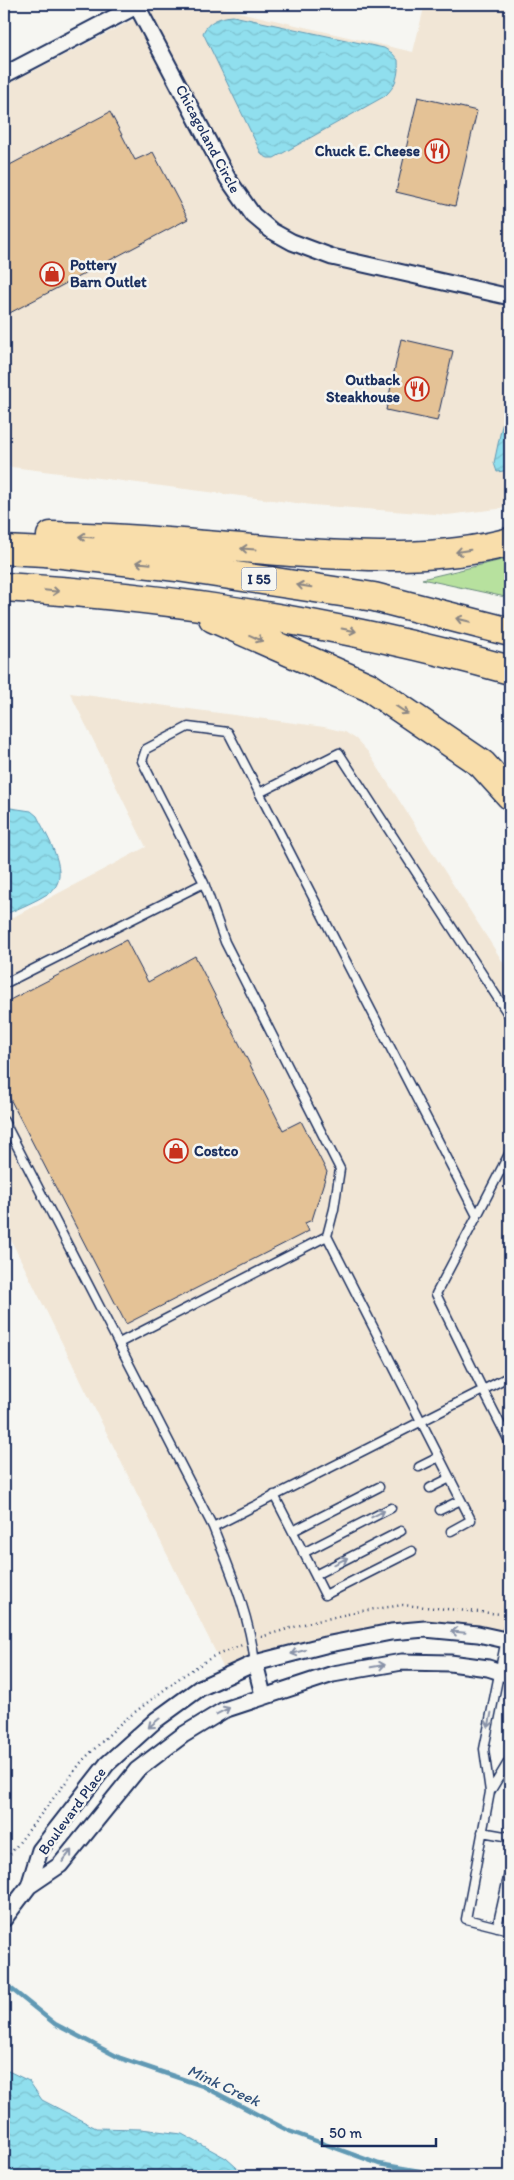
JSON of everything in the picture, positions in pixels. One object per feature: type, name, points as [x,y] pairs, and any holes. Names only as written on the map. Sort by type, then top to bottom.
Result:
[{"type":"highway","points":[[4,536],[74,536],[372,557],[435,556],[510,542]]},
{"type":"highway","name":"I 55","points":[[4,550],[45,552],[178,567],[364,596],[510,632]]},
{"type":"highway","name":"I 55","points":[[4,587],[180,604],[350,630],[510,670]]},
{"type":"highway","points":[[180,604],[369,687],[482,764],[510,795]]},
{"type":"street","points":[[4,75],[139,5]]},
{"type":"street","name":"Chicagoland Circle","points":[[139,5],[228,179],[253,215],[272,231],[292,242],[332,257],[510,297]]},
{"type":"street","name":"Boulevard Place","points":[[29,1886],[40,1850],[107,1764],[156,1720],[200,1688],[255,1663],[325,1645],[392,1632],[425,1630],[478,1634],[508,1641]]},
{"type":"street","name":"Boulevard Place","points":[[29,1886],[60,1866],[137,1770],[183,1735],[224,1710],[263,1695],[333,1674],[402,1662],[450,1663],[488,1668],[505,1674]]},
{"type":"street","points":[[255,1663],[263,1695]]},
{"type":"street","points":[[4,1919],[29,1886]]},
{"type":"lane","points":[[451,1531],[471,1520],[327,1236],[334,1209],[340,1169],[225,942],[204,883],[142,761],[146,749],[188,728],[228,732],[477,1216]]},
{"type":"lane","points":[[260,793],[338,754],[510,1017]]},
{"type":"lane","points":[[4,984],[204,883]]},
{"type":"lane","points":[[4,1121],[213,1527],[243,1602],[255,1663]]},
{"type":"lane","points":[[510,1152],[436,1294],[510,1443]]},
{"type":"lane","points":[[119,1343],[327,1236]]},
{"type":"lane","points":[[213,1527],[510,1376]]},
{"type":"lane","points":[[419,1467],[439,1457]]},
{"type":"lane","points":[[430,1488],[450,1478]]},
{"type":"lane","points":[[293,1531],[379,1487]]},
{"type":"lane","points":[[274,1495],[325,1595],[412,1551]]},
{"type":"lane","points":[[440,1510],[461,1500]]},
{"type":"lane","points":[[303,1553],[390,1508]]},
{"type":"lane","points":[[315,1575],[401,1531]]},
{"type":"lane","points":[[510,1619],[505,1674],[484,1749],[490,1792],[466,1919],[510,1930]]},
{"type":"lane","points":[[490,1792],[510,1759]]},
{"type":"lane","points":[[482,1832],[510,1837]]},
{"type":"lane","points":[[497,1927],[510,1869]]},
{"type":"path","points":[[277,1632],[361,1611],[403,1605],[494,1612]]},
{"type":"path","points":[[4,1862],[10,1854]]},
{"type":"shaded area","points":[[164,4],[204,4],[413,52],[425,4],[510,4],[510,504],[498,509],[447,515],[312,505],[4,466],[4,86]]},
{"type":"shaded area","points":[[70,693],[324,727],[345,732],[356,739],[368,752],[510,973],[510,1637],[475,1625],[400,1623],[314,1638],[224,1669],[4,1226],[4,922],[146,847]]},
{"type":"green space","points":[[510,558],[510,598],[422,579]]},
{"type":"water","points":[[233,16],[384,48],[398,60],[396,80],[385,96],[274,158],[268,158],[262,155],[203,33],[208,25],[215,20]]},
{"type":"water","points":[[510,387],[510,470],[497,472],[494,463]]},
{"type":"water","points":[[4,807],[31,811],[37,816],[56,856],[59,877],[56,886],[49,893],[4,915]]},
{"type":"water","points":[[4,2069],[29,2081],[42,2100],[96,2128],[141,2129],[182,2134],[226,2158],[246,2176],[4,2176]]},
{"type":"building","name":"Chuck E. Cheese","points":[[418,97],[477,111],[455,206],[396,192]]},
{"type":"building","points":[[110,112],[135,160],[153,152],[188,219],[4,316],[4,168]]},
{"type":"building","name":"Outback Steakhouse","points":[[401,339],[453,351],[437,421],[386,410]]},
{"type":"building","name":"Costco","points":[[126,940],[148,982],[195,956],[283,1130],[301,1121],[327,1172],[312,1220],[305,1223],[309,1231],[126,1324],[4,1087],[4,1003]]},
{"type":"waterway","name":"Mink Creek","points":[[4,1983],[55,2024],[120,2058],[203,2086],[289,2131],[379,2164],[448,2176]]},
{"type":"place","name":"Chuck E. Cheese","points":[[437,151]]},
{"type":"place","name":"Pottery Barn Outlet","points":[[52,274]]},
{"type":"place","name":"Outback Steakhouse","points":[[417,389]]},
{"type":"place","name":"Costco","points":[[176,1151]]}]
